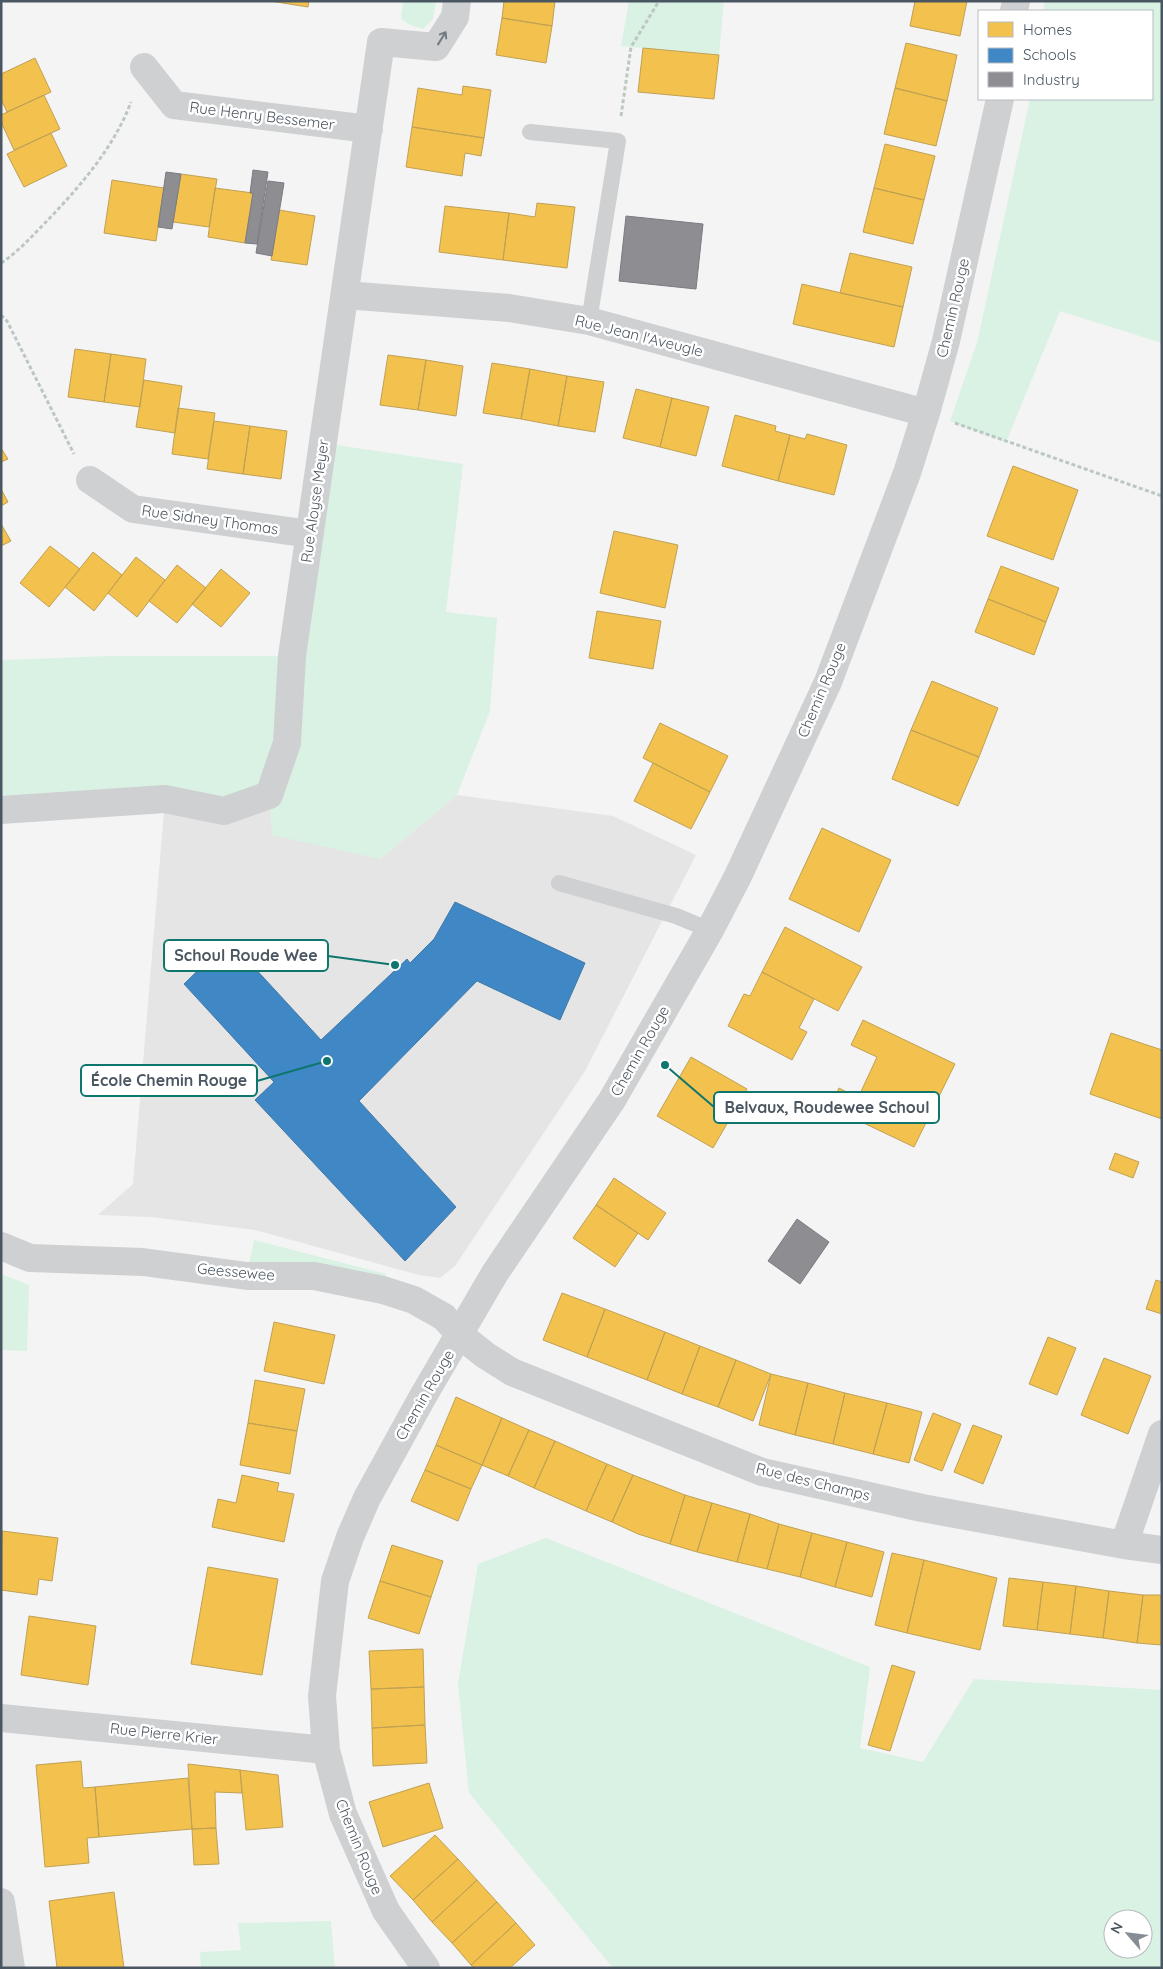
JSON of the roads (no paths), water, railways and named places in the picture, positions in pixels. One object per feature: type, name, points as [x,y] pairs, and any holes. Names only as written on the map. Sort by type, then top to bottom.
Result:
[{"type":"street","name":"Rue Aloyse Meyer","points":[[1,810],[165,799],[224,811],[269,795],[288,743],[292,656],[381,42],[436,47],[455,17],[457,1]]},
{"type":"street","name":"Rue Henry Bessemer","points":[[144,67],[174,105],[369,129]]},
{"type":"street","name":"Chemin Rouge","points":[[426,1968],[386,1911],[343,1814],[326,1750],[322,1696],[335,1581],[350,1537],[367,1498],[495,1274],[612,1100],[710,930],[738,876],[828,682],[907,473],[926,413],[946,341],[1000,100]]},
{"type":"street","name":"Rue Jean l'Aveugle","points":[[345,295],[509,308],[589,321],[926,413]]},
{"type":"street","name":"Rue Sidney Thomas","points":[[90,480],[133,509],[310,534]]},
{"type":"street","name":"Geessewee","points":[[1,1246],[30,1258],[143,1262],[247,1276],[314,1276],[383,1290],[414,1300],[444,1317],[460,1335]]},
{"type":"street","name":"Rue des Champs","points":[[460,1335],[485,1355],[512,1372],[762,1472],[922,1508],[1162,1550]]},
{"type":"street","points":[[1124,1544],[1162,1434]]},
{"type":"street","name":"Rue Pierre Krier","points":[[1,1718],[326,1750]]},
{"type":"street","points":[[1,1902],[11,1968]]},
{"type":"lane","points":[[530,132],[618,141],[589,321]]},
{"type":"lane","points":[[559,883],[676,916],[710,930]]},
{"type":"place","name":"Schoul Roude Wee","points":[[395,965]]},
{"type":"place","name":"École Chemin Rouge","points":[[327,1061]]},
{"type":"place","name":"Belvaux, Roudewee Schoul","points":[[665,1065]]}]
